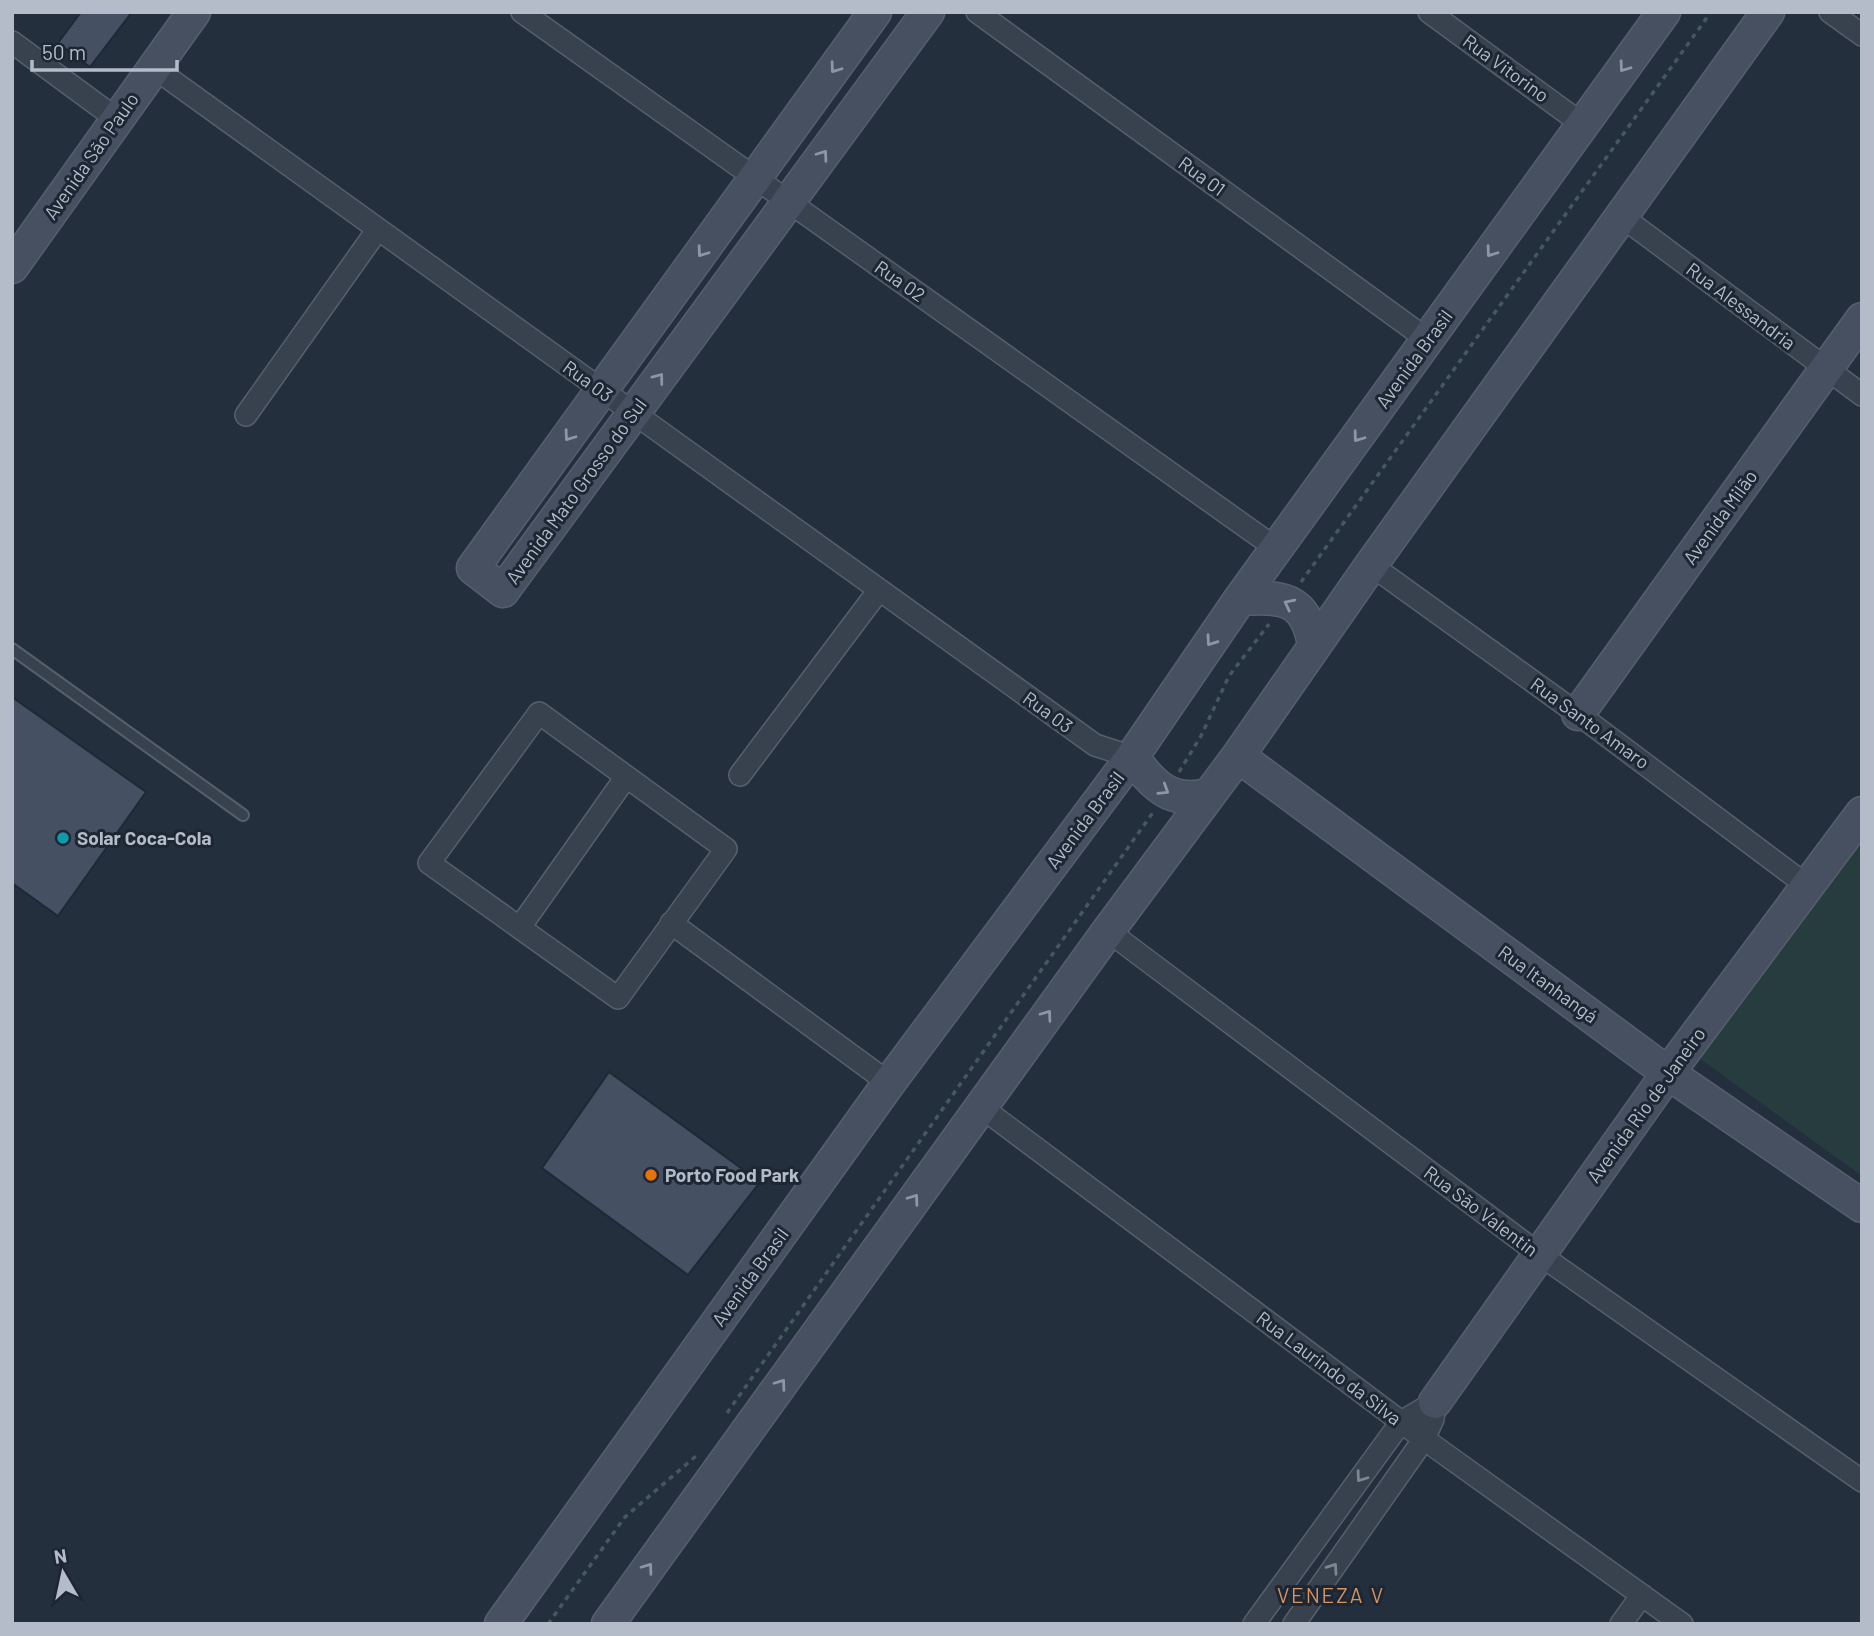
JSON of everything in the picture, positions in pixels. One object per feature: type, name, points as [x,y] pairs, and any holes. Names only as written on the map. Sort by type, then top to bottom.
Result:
[{"type":"main road","name":"Avenida São Paulo","points":[[12,267],[194,12]]},
{"type":"main road","name":"Avenida Mato Grosso do Sul","points":[[875,12],[473,568],[503,591],[928,12]]},
{"type":"main road","name":"Avenida Brasil","points":[[500,1624],[889,1083],[1132,757],[1240,599],[1664,12]]},
{"type":"main road","points":[[608,1624],[1108,931],[1238,756],[1314,645],[1768,12]]},
{"type":"main road","name":"Avenida Milão","points":[[1578,714],[1862,319]]},
{"type":"main road","points":[[1240,599],[1269,597],[1287,601],[1305,615],[1314,645]]},
{"type":"main road","name":"Rua Itanhangá","points":[[1238,756],[1668,1073],[1862,1206]]},
{"type":"main road","points":[[1132,757],[1151,781],[1167,793],[1178,798],[1207,795]]},
{"type":"main road","name":"Avenida Rio de Janeiro","points":[[1435,1402],[1668,1073],[1862,813]]},
{"type":"street","name":"Rua 02","points":[[522,12],[1277,549]]},
{"type":"street","name":"Rua 01","points":[[977,12],[1428,340]]},
{"type":"street","name":"Rua Vitorino","points":[[1429,12],[1583,124]]},
{"type":"street","points":[[1830,12],[1862,34]]},
{"type":"street","points":[[12,42],[118,120]]},
{"type":"street","name":"Rua 03","points":[[153,67],[1095,745],[1132,757]]},
{"type":"street","name":"Rua Alessandria","points":[[1621,216],[1862,395]]},
{"type":"street","points":[[246,415],[378,229]]},
{"type":"street","name":"Rua Santo Amaro","points":[[1371,565],[1578,714],[1806,885]]},
{"type":"street","points":[[740,775],[879,590]]},
{"type":"street","points":[[539,713],[726,849],[671,923],[618,998],[429,863],[539,713]]},
{"type":"street","points":[[520,927],[626,776]]},
{"type":"street","points":[[671,923],[889,1083]]},
{"type":"street","name":"Rua São Valentin","points":[[1108,931],[1539,1254],[1862,1481]]},
{"type":"street","name":"Rua Laurindo da Silva","points":[[981,1107],[1424,1439],[1682,1624]]},
{"type":"street","name":"Avenida Rio de Janeiro","points":[[1401,1422],[1435,1402]]},
{"type":"street","name":"Avenida Rio de Janeiro","points":[[1294,1624],[1424,1439],[1433,1419],[1435,1402]]},
{"type":"street","points":[[1254,1624],[1401,1422]]},
{"type":"street","points":[[1621,1624],[1642,1595]]},
{"type":"lane","points":[[12,649],[243,815]]},
{"type":"path","points":[[719,1423],[1167,793],[1201,737],[1229,676],[1287,601],[1711,12]]},
{"type":"path","points":[[548,1624],[625,1517],[695,1457],[703,1446]]},
{"type":"green space","points":[[1854,839],[1862,844],[1862,1176],[1699,1058]]},
{"type":"building","points":[[81,12],[132,12],[90,67],[58,43]]},
{"type":"building","name":"Solar Coca-Cola","points":[[12,697],[146,792],[58,916],[12,883]]},
{"type":"building","name":"Porto Food Park","points":[[609,1072],[760,1182],[688,1275],[542,1168]]},
{"type":"place","name":"Solar Coca-Cola","points":[[63,838]]},
{"type":"place","name":"Porto Food Park","points":[[651,1175]]},
{"type":"district","name":"VENEZA V","points":[[1331,1596]]}]
